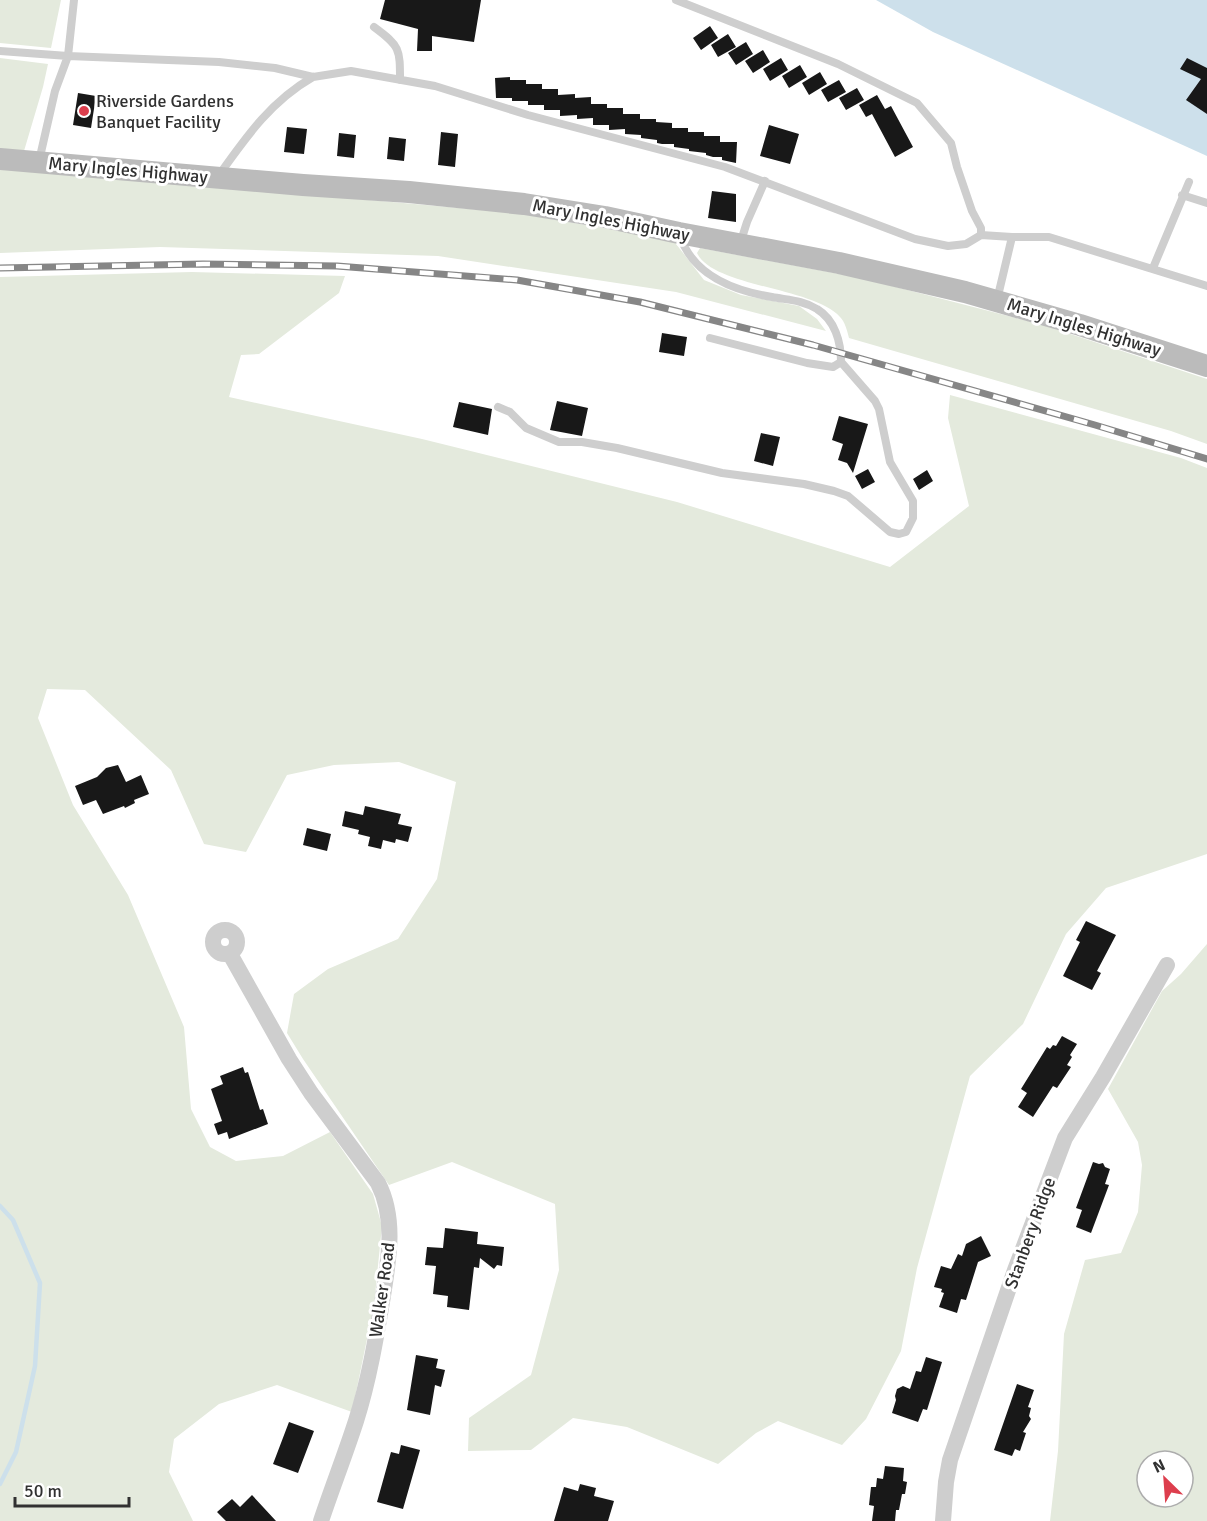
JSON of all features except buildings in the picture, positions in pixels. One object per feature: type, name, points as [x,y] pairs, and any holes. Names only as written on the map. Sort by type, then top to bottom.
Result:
[{"type":"street","name":"Mary Ingles Highway","points":[[0,159],[408,192],[524,204],[605,217],[839,263],[997,300],[1207,366]]},
{"type":"street","name":"Walker Road","points":[[230,954],[289,1059],[311,1093],[378,1183],[388,1218],[390,1239],[387,1275],[368,1377],[356,1421],[321,1521]]},
{"type":"street","name":"Stanbery Ridge","points":[[943,1521],[950,1460],[1015,1270],[1065,1138],[1167,965]]},
{"type":"lane","points":[[39,162],[55,91],[68,56],[74,0]]},
{"type":"lane","points":[[676,0],[838,64],[917,103],[951,142],[972,211],[981,228],[981,235]]},
{"type":"lane","points":[[374,27],[391,39],[400,53],[400,80]]},
{"type":"lane","points":[[0,51],[219,62],[275,68],[313,77]]},
{"type":"lane","points":[[217,178],[267,113],[292,89],[313,77],[351,71],[435,86],[528,115],[725,167],[915,239],[948,246],[966,244],[981,235],[1048,237],[1207,286]]},
{"type":"lane","points":[[740,244],[765,181]]},
{"type":"lane","points":[[1153,268],[1189,182]]},
{"type":"lane","points":[[1182,195],[1207,203]]},
{"type":"lane","points":[[498,407],[510,412],[526,428],[559,442],[582,442],[605,446],[722,472],[804,484],[834,491],[848,496],[890,532],[899,534],[906,532],[913,518],[913,501],[890,462],[875,401],[841,362],[838,336],[830,323],[818,309],[801,302],[738,289],[716,279],[696,264],[684,247],[679,233]]},
{"type":"lane","points":[[997,300],[1012,237]]},
{"type":"lane","points":[[710,338],[807,363],[833,367],[841,362]]},
{"type":"shaded area","points":[[0,0],[61,0],[51,48],[0,43]]},
{"type":"shaded area","points":[[0,58],[48,64],[24,151],[0,149]]},
{"type":"shaded area","points":[[0,167],[516,213],[673,240],[704,280],[741,295],[799,306],[817,319],[826,331],[676,292],[438,256],[160,247],[0,253]]},
{"type":"shaded area","points":[[700,248],[861,278],[1043,325],[1207,379],[1207,444],[1171,431],[849,338],[842,319],[827,307],[809,299],[722,273],[707,264],[697,253]]},
{"type":"shaded area","points":[[192,272],[345,276],[339,293],[259,354],[241,355],[229,397],[422,439],[677,502],[890,567],[969,506],[948,418],[950,395],[1181,458],[1207,468],[1207,854],[1106,888],[1066,934],[1023,1024],[970,1076],[917,1268],[901,1351],[866,1419],[842,1445],[778,1421],[756,1433],[718,1464],[627,1427],[573,1418],[531,1450],[468,1451],[469,1418],[531,1375],[559,1270],[555,1204],[452,1162],[389,1185],[287,1033],[294,994],[328,969],[398,939],[437,879],[456,782],[399,762],[334,765],[287,775],[246,852],[204,844],[171,770],[85,690],[47,689],[38,718],[73,805],[128,895],[184,1027],[191,1109],[210,1147],[236,1161],[283,1156],[330,1132],[373,1194],[382,1226],[374,1305],[352,1412],[277,1385],[219,1404],[174,1439],[169,1472],[193,1521],[0,1521],[0,277]]},
{"type":"shaded area","points":[[1207,944],[1207,1521],[1050,1521],[1058,1451],[1064,1334],[1085,1260],[1121,1253],[1138,1212],[1142,1165],[1138,1142],[1108,1089],[1162,991],[1181,974]]},
{"type":"water","points":[[876,0],[1207,0],[1207,156],[933,32]]},
{"type":"waterway","points":[[0,1206],[13,1220],[40,1283],[35,1366],[16,1452],[0,1484]]},
{"type":"railway","points":[[0,268],[203,264],[337,266],[517,280],[640,302],[813,345],[1207,459]]},
{"type":"place","name":"Riverside Gardens Banquet Facility","points":[[84,111]]}]
